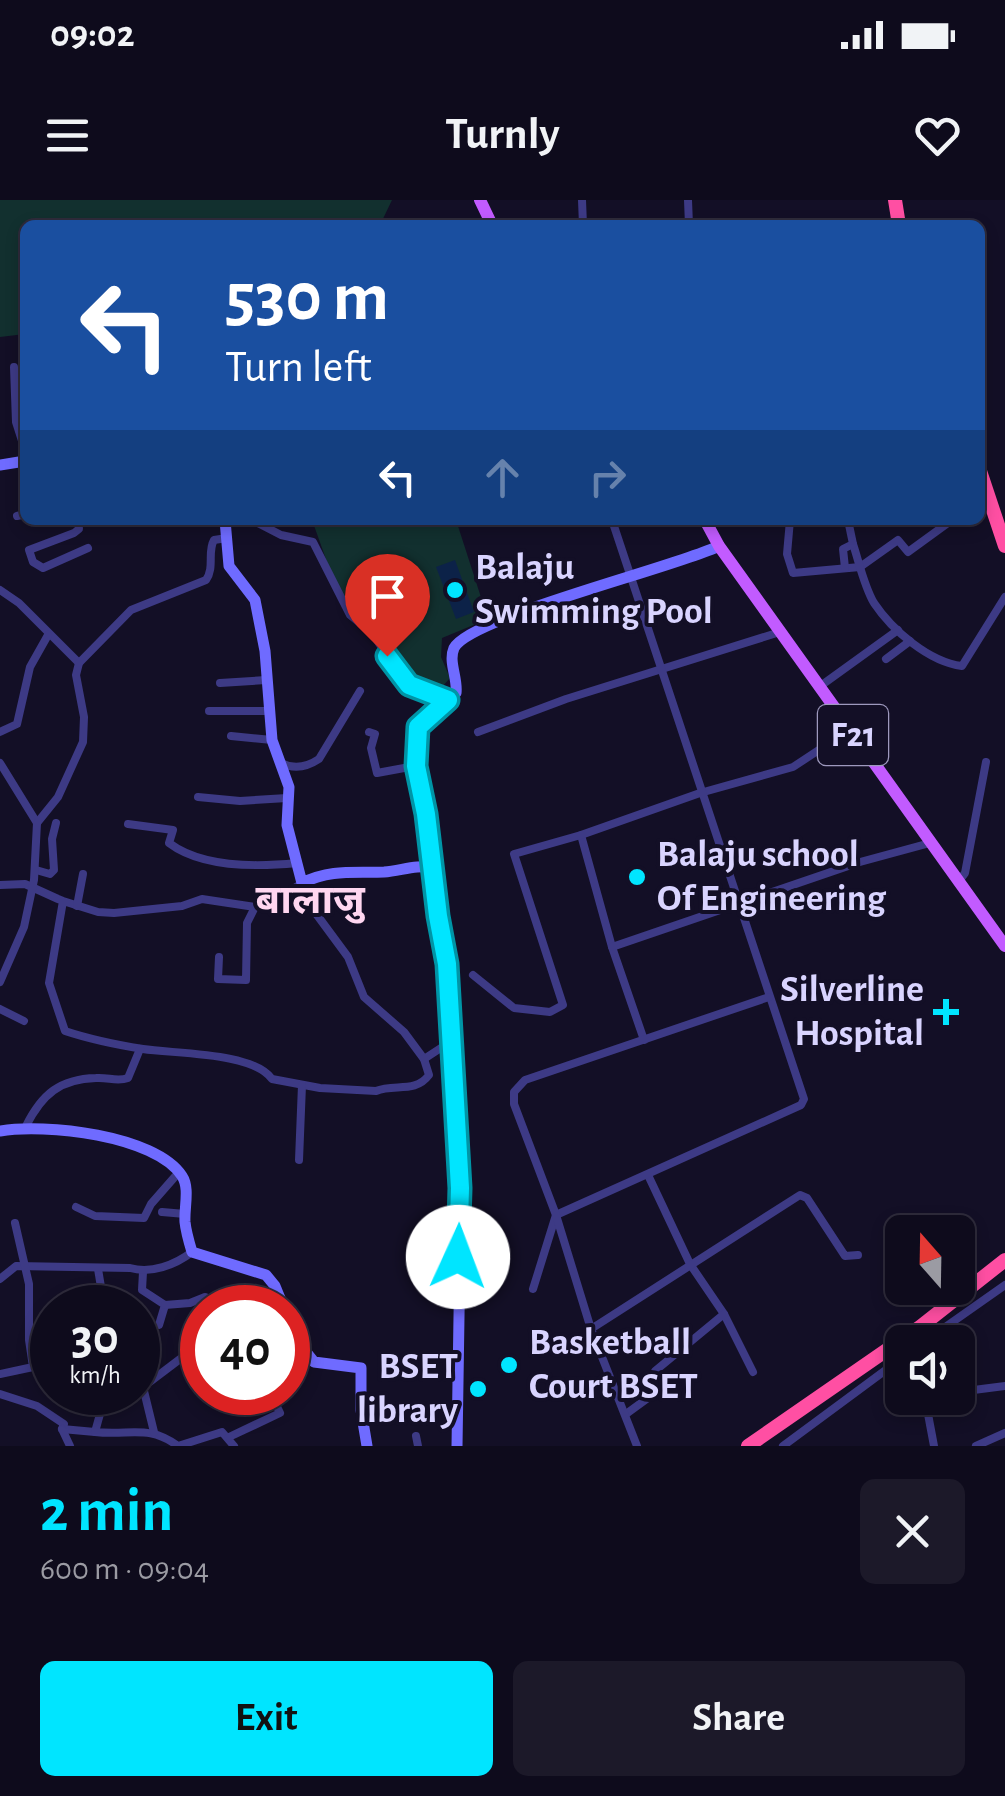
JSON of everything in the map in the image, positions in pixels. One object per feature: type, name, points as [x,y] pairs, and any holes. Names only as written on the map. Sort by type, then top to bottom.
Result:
[{"type":"highway","points":[[986,504],[1005,546]]},
{"type":"highway","points":[[925,1325],[1005,1260]]},
{"type":"highway","points":[[748,1446],[885,1354]]},
{"type":"main road","name":"F21","points":[[708,525],[1005,946]]},
{"type":"street","points":[[14,368],[20,434]]},
{"type":"street","points":[[79,525],[74,533],[29,550],[33,562],[44,568],[88,548]]},
{"type":"street","points":[[63,900],[49,982],[61,1026],[70,1033],[140,1049],[242,1061],[267,1072],[272,1080],[368,1092],[412,1087],[428,1075],[424,1058],[393,1020],[373,1008],[364,997],[348,957],[317,915],[302,882],[287,825],[289,787],[278,762],[267,711],[256,600],[229,566],[226,525]]},
{"type":"street","points":[[262,525],[281,535],[313,542],[350,616],[373,634],[401,677],[428,694],[448,700]]},
{"type":"street","points":[[533,1290],[556,1216],[801,1105],[804,1099],[614,525]]},
{"type":"street","points":[[790,525],[787,554],[793,573],[860,567],[896,540],[908,552],[945,525]]},
{"type":"street","points":[[849,525],[875,604],[910,641],[946,663],[962,666],[1005,597]]},
{"type":"street","points":[[37,823],[58,797],[83,742],[84,718],[76,675],[79,663],[131,610],[206,580],[212,565],[211,544],[227,538]]},
{"type":"street","points":[[845,568],[842,549],[852,544]]},
{"type":"street","points":[[457,1446],[460,1188],[447,964],[416,766],[418,727],[456,694],[452,656],[460,640],[514,615],[719,546]]},
{"type":"street","points":[[0,590],[79,663]]},
{"type":"street","points":[[819,687],[898,630]]},
{"type":"street","points":[[478,732],[566,699],[780,632]]},
{"type":"street","points":[[0,732],[18,724],[30,667],[48,635]]},
{"type":"street","points":[[886,659],[910,641]]},
{"type":"street","points":[[220,683],[266,680]]},
{"type":"street","points":[[278,762],[290,767],[309,766],[319,759],[360,691]]},
{"type":"street","points":[[209,711],[267,711]]},
{"type":"street","points":[[473,975],[514,1008],[550,1012],[562,1005],[514,854],[793,767],[849,730]]},
{"type":"street","points":[[369,732],[375,734],[371,748],[377,773],[416,766]]},
{"type":"street","points":[[231,736],[272,740]]},
{"type":"street","points":[[958,881],[966,873],[986,762]]},
{"type":"street","points":[[0,763],[37,823],[36,870],[24,927],[0,982]]},
{"type":"street","points":[[198,797],[240,801],[287,798]]},
{"type":"street","points":[[36,870],[50,874],[54,870],[52,839],[56,822]]},
{"type":"street","points":[[128,824],[173,830],[169,843],[188,856],[260,866],[297,863]]},
{"type":"street","points":[[581,835],[644,1040]]},
{"type":"street","points":[[612,946],[860,862],[930,843]]},
{"type":"street","points":[[0,886],[33,886],[77,906],[114,913],[182,906],[202,900],[255,907],[324,873],[433,868]]},
{"type":"street","points":[[77,906],[83,874]]},
{"type":"street","points":[[219,957],[218,979],[246,980],[247,923],[255,907]]},
{"type":"street","points":[[637,1446],[590,1329],[556,1216],[514,1104],[514,1092],[526,1080],[769,997]]},
{"type":"street","points":[[0,1009],[24,1021]]},
{"type":"street","points":[[424,1058],[450,1042]]},
{"type":"street","points":[[26,1126],[38,1103],[56,1086],[98,1078],[128,1078],[140,1049]]},
{"type":"street","points":[[299,1160],[302,1084]]},
{"type":"street","points":[[0,1131],[26,1126],[76,1130],[154,1152],[178,1172],[185,1184],[184,1214],[192,1252]]},
{"type":"street","points":[[76,1207],[96,1216],[144,1218],[178,1172]]},
{"type":"street","points":[[648,1175],[690,1264],[724,1314],[753,1372]]},
{"type":"street","points":[[590,1329],[800,1195],[806,1198],[845,1256],[858,1254]]},
{"type":"street","points":[[162,1212],[184,1214]]},
{"type":"street","points":[[0,1374],[33,1368],[29,1284],[15,1223]]},
{"type":"street","points":[[0,1280],[10,1267],[23,1266],[130,1268],[143,1272],[192,1252],[266,1275],[274,1285]]},
{"type":"street","points":[[98,1269],[101,1285]]},
{"type":"street","points":[[143,1272],[142,1290],[164,1305],[180,1304]]},
{"type":"street","points":[[948,1325],[1005,1285]]},
{"type":"street","points":[[160,1318],[164,1305]]},
{"type":"street","points":[[626,1414],[652,1396],[655,1371],[724,1314]]},
{"type":"street","points":[[310,1357],[314,1362],[361,1368],[361,1410],[367,1446]]},
{"type":"street","points":[[154,1432],[143,1387],[180,1359]]},
{"type":"street","points":[[783,1446],[885,1371]]},
{"type":"street","points":[[975,1390],[1005,1386]]},
{"type":"street","points":[[0,1394],[37,1406],[64,1424],[62,1446]]},
{"type":"street","points":[[95,1432],[100,1415]]},
{"type":"street","points":[[62,1430],[117,1435],[154,1432],[178,1446],[186,1446],[216,1432],[231,1441],[276,1415]]},
{"type":"street","points":[[928,1415],[934,1446]]},
{"type":"street","points":[[62,1430],[70,1446]]},
{"type":"street","points":[[976,1446],[1005,1433]]},
{"type":"street","points":[[416,1436],[418,1446]]},
{"type":"green space","points":[[0,200],[392,200],[382,220],[20,220],[20,335],[0,337]]},
{"type":"green space","points":[[314,525],[458,525],[488,619],[442,638],[441,657],[450,678],[442,687],[409,673],[344,599]]},
{"type":"water","name":"Balaju Swimming Pool","points":[[455,560],[474,612],[456,619],[436,567]]},
{"type":"place","name":"Balaju Swimming Pool","points":[[455,590]]},
{"type":"place","name":"Balaju school Of Engineering","points":[[637,877]]},
{"type":"place","name":"Silverline Hospital","points":[[946,1012]]},
{"type":"place","name":"Basketball Court BSET","points":[[509,1365]]},
{"type":"place","name":"BSET library","points":[[478,1389]]},
{"type":"district","name":"बालाजु","points":[[310,901]]},
{"type":"route","points":[[387,656],[409,685],[448,700],[418,727],[416,766],[447,964],[460,1188],[458,1257]]}]
